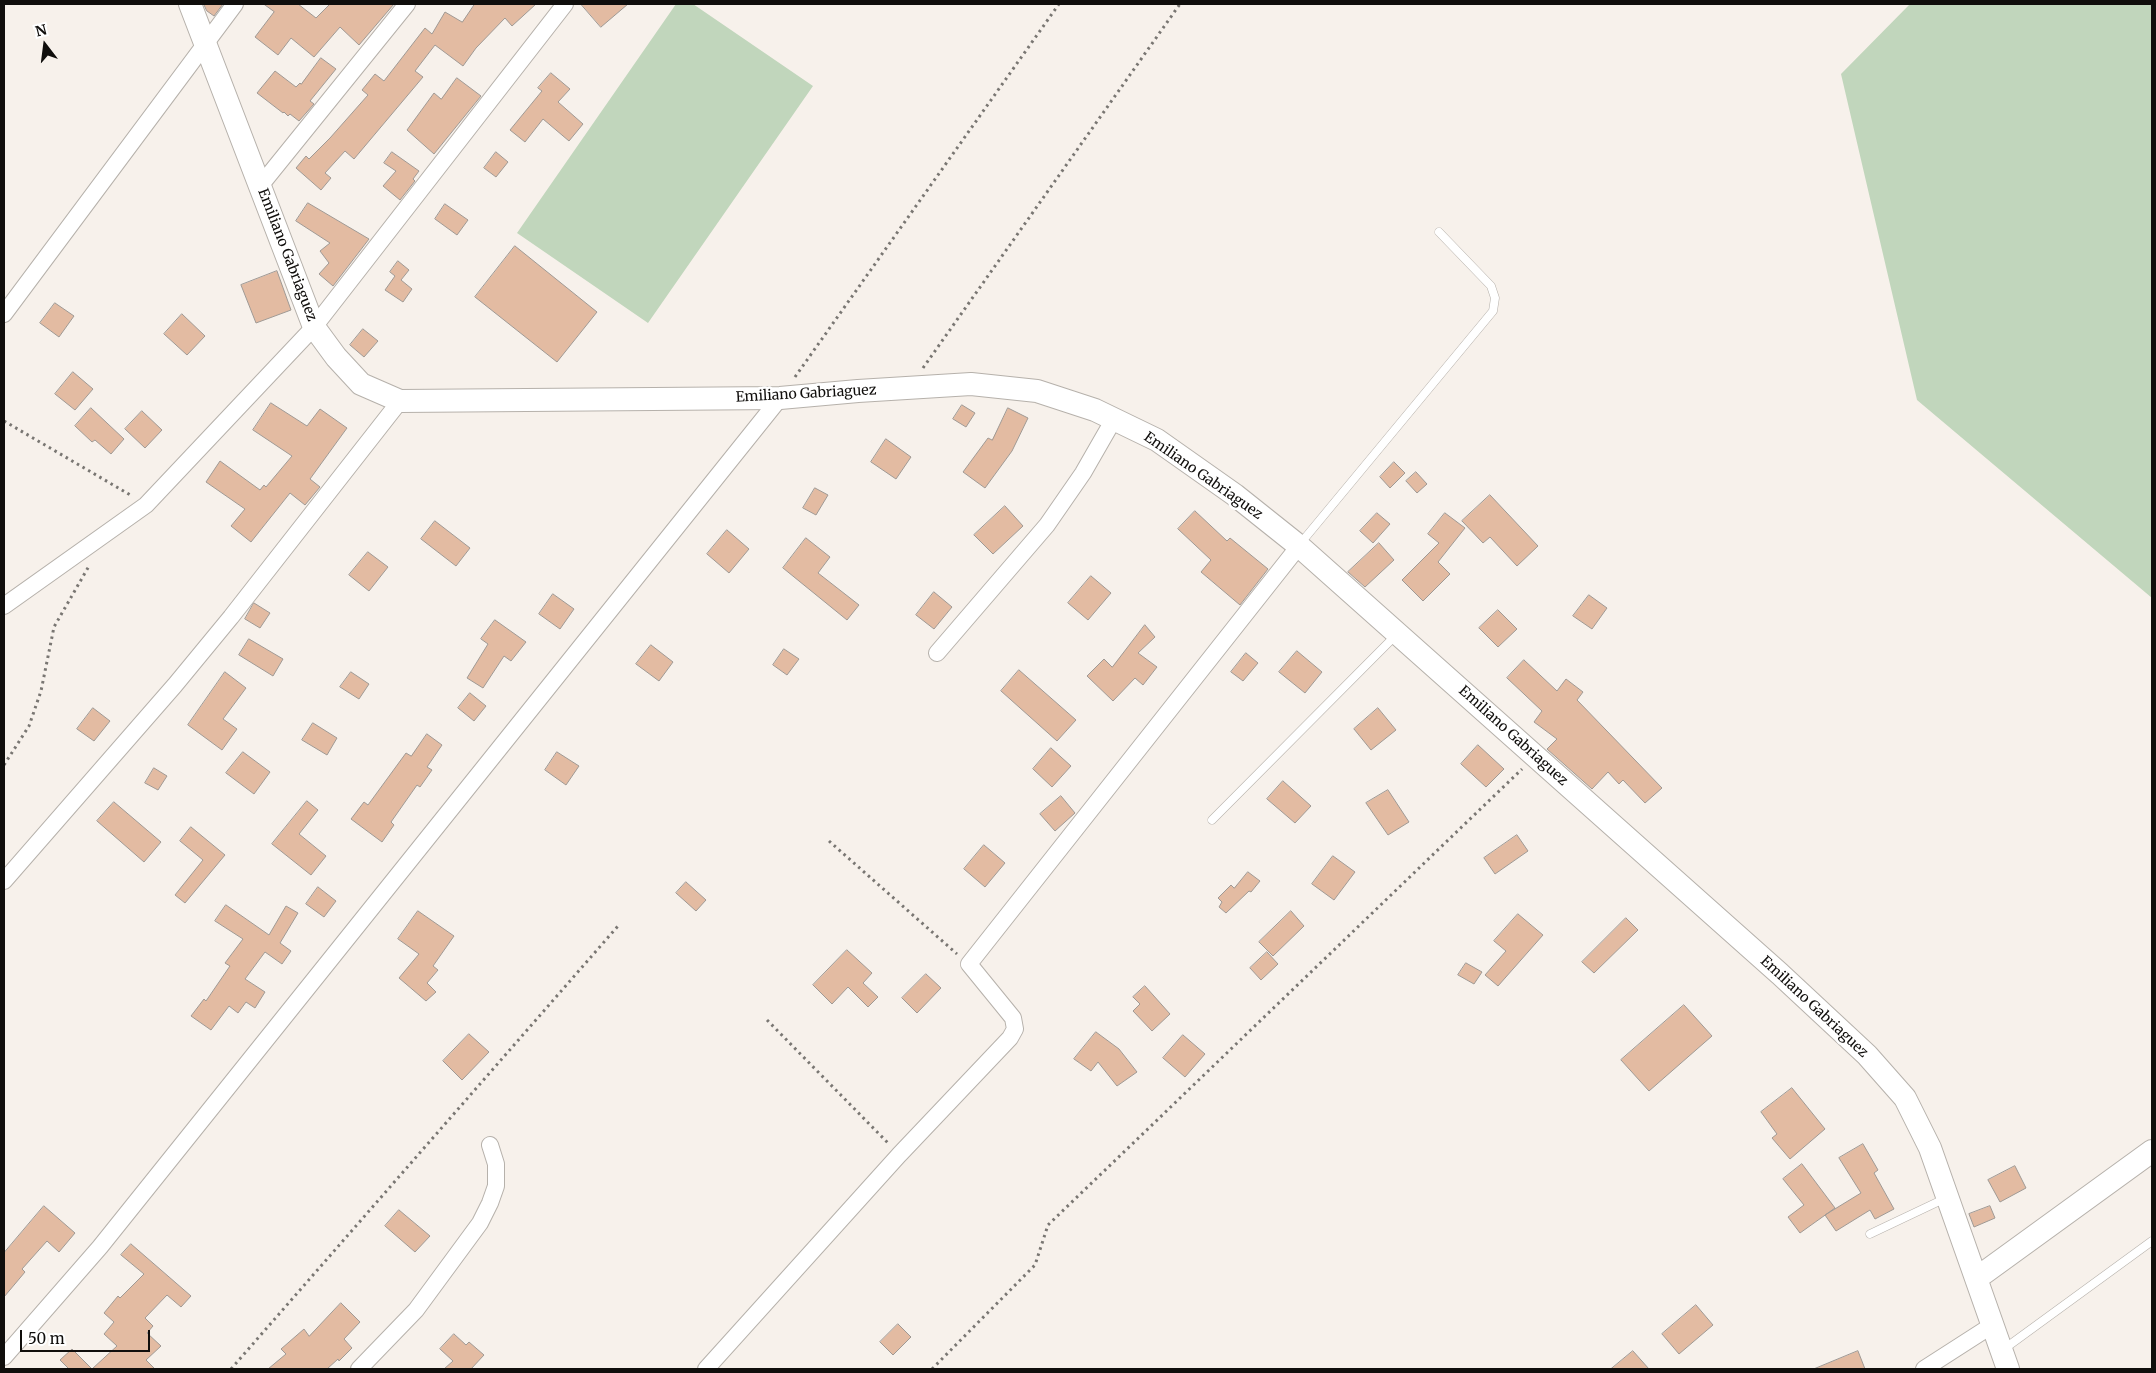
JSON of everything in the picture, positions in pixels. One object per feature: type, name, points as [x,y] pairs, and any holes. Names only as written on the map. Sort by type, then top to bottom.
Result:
[{"type":"main road","name":"Emiliano Gabriaguez","points":[[190,4],[314,327],[336,357],[360,384],[400,401],[780,398],[971,384],[1037,391],[1095,410],[1157,440],[1235,495],[1299,546],[1398,633],[1780,974],[1867,1055],[1905,1098],[1930,1148],[1994,1324],[2005,1360]]},
{"type":"main road","points":[[1977,1278],[2152,1151]]},
{"type":"street","points":[[4,314],[235,4]]},
{"type":"street","points":[[260,186],[407,4]]},
{"type":"street","points":[[4,606],[97,538],[146,505],[314,327],[565,4]]},
{"type":"street","points":[[4,1357],[100,1247],[780,398]]},
{"type":"street","points":[[4,881],[225,625],[400,401]]},
{"type":"street","points":[[937,653],[1046,525],[1083,473],[1114,419]]},
{"type":"street","points":[[706,1369],[899,1155],[1010,1038],[1015,1029],[1013,1018],[969,964],[1299,546]]},
{"type":"street","points":[[360,1369],[416,1310],[480,1223],[496,1186],[496,1164],[490,1144]]},
{"type":"street","points":[[1924,1369],[1994,1324]]},
{"type":"lane","points":[[1299,546],[1493,311],[1495,298],[1491,286],[1439,232]]},
{"type":"lane","points":[[1212,820],[1398,633]]},
{"type":"lane","points":[[1870,1234],[1948,1197]]},
{"type":"lane","points":[[2005,1360],[2152,1241]]},
{"type":"path","points":[[780,398],[1058,4]]},
{"type":"path","points":[[909,389],[1180,4]]},
{"type":"path","points":[[4,421],[146,505]]},
{"type":"path","points":[[4,765],[29,726],[41,691],[54,627],[82,580],[92,559],[97,538]]},
{"type":"path","points":[[932,1369],[1035,1265],[1048,1225],[1535,756]]},
{"type":"path","points":[[829,841],[969,964]]},
{"type":"path","points":[[231,1369],[618,926]]},
{"type":"path","points":[[767,1020],[899,1155]]},
{"type":"green space","points":[[676,4],[693,4],[813,86],[648,323],[517,233]]},
{"type":"green space","points":[[1910,4],[2152,4],[2152,598],[1917,400],[1841,74]]},
{"type":"building","points":[[204,4],[223,4],[214,16],[207,11]]},
{"type":"building","points":[[264,4],[298,4],[316,18],[330,4],[394,4],[359,45],[340,27],[314,57],[291,38],[278,55],[255,37],[274,12]]},
{"type":"building","points":[[475,4],[536,4],[512,26],[505,18],[476,48],[463,66],[435,45],[415,71],[423,77],[354,159],[345,151],[325,173],[331,178],[321,190],[296,168],[306,156],[309,159],[330,138],[368,95],[362,90],[375,74],[384,81],[425,28],[432,34],[445,12],[462,22]]},
{"type":"building","points":[[581,4],[628,4],[601,27]]},
{"type":"building","points":[[321,58],[336,69],[310,101],[314,104],[299,121],[290,114],[288,116],[283,113],[257,93],[275,71],[296,87],[301,84]]},
{"type":"building","points":[[551,73],[570,89],[558,102],[583,124],[569,141],[543,119],[525,142],[510,130],[542,91],[538,88]]},
{"type":"building","points":[[457,78],[481,96],[434,154],[407,130],[434,93],[441,99]]},
{"type":"building","points":[[392,152],[419,171],[413,179],[415,181],[400,200],[383,186],[396,171],[384,163]]},
{"type":"building","points":[[496,152],[508,162],[496,177],[484,168]]},
{"type":"building","points":[[308,203],[369,239],[333,286],[319,274],[329,263],[320,251],[330,243],[296,221]]},
{"type":"building","points":[[445,204],[468,220],[457,235],[435,219]]},
{"type":"building","points":[[515,246],[597,312],[557,362],[475,297]]},
{"type":"building","points":[[398,261],[409,270],[401,280],[412,289],[403,302],[385,290],[395,276],[390,272]]},
{"type":"building","points":[[277,271],[291,310],[256,323],[241,285]]},
{"type":"building","points":[[55,303],[74,316],[59,337],[40,323]]},
{"type":"building","points":[[182,314],[205,336],[187,355],[164,334]]},
{"type":"building","points":[[363,329],[378,341],[364,357],[350,345]]},
{"type":"building","points":[[73,372],[93,389],[75,410],[55,394]]},
{"type":"building","points":[[271,403],[307,426],[320,409],[347,428],[310,479],[320,487],[305,505],[290,493],[251,542],[231,526],[245,509],[206,482],[220,461],[260,490],[264,485],[266,487],[292,456],[253,430]]},
{"type":"building","points":[[962,405],[975,413],[966,427],[953,419]]},
{"type":"building","points":[[91,408],[124,439],[111,454],[95,440],[92,442],[75,426]]},
{"type":"building","points":[[1008,408],[1028,418],[1012,451],[985,488],[963,472],[988,438],[992,440]]},
{"type":"building","points":[[142,411],[162,430],[145,448],[125,429]]},
{"type":"building","points":[[886,439],[911,457],[896,479],[871,462]]},
{"type":"building","points":[[1394,462],[1405,473],[1390,488],[1380,477]]},
{"type":"building","points":[[1416,472],[1427,484],[1417,493],[1406,481]]},
{"type":"building","points":[[815,488],[828,495],[816,515],[803,508]]},
{"type":"building","points":[[1490,495],[1538,546],[1517,566],[1490,537],[1483,543],[1462,521]]},
{"type":"building","points":[[1005,506],[1023,526],[993,554],[974,535]]},
{"type":"building","points":[[1195,511],[1227,541],[1230,538],[1268,569],[1240,605],[1201,572],[1211,560],[1178,529]]},
{"type":"building","points":[[1377,513],[1390,524],[1373,543],[1360,531]]},
{"type":"building","points":[[1445,513],[1465,528],[1438,562],[1450,574],[1423,601],[1402,580],[1439,543],[1428,534]]},
{"type":"building","points":[[435,521],[470,548],[456,566],[421,539]]},
{"type":"building","points":[[727,530],[749,549],[729,573],[707,554]]},
{"type":"building","points":[[806,538],[830,557],[818,573],[859,605],[847,620],[783,568]]},
{"type":"building","points":[[1379,543],[1394,560],[1365,587],[1348,572]]},
{"type":"building","points":[[368,552],[388,567],[369,591],[349,575]]},
{"type":"building","points":[[1091,576],[1111,593],[1088,620],[1068,603]]},
{"type":"building","points":[[934,592],[952,607],[934,629],[916,615]]},
{"type":"building","points":[[553,594],[574,609],[560,629],[539,614]]},
{"type":"building","points":[[1589,595],[1607,608],[1592,629],[1573,616]]},
{"type":"building","points":[[254,603],[270,613],[260,628],[245,619]]},
{"type":"building","points":[[1498,610],[1517,629],[1498,647],[1479,628]]},
{"type":"building","points":[[495,620],[526,642],[511,661],[504,656],[483,688],[467,678],[488,644],[481,639]]},
{"type":"building","points":[[1145,625],[1155,637],[1138,653],[1157,667],[1143,685],[1135,678],[1113,701],[1087,676],[1104,659],[1112,667]]},
{"type":"building","points":[[249,639],[283,659],[273,676],[239,655]]},
{"type":"building","points":[[651,645],[673,662],[659,681],[636,664]]},
{"type":"building","points":[[784,649],[799,659],[787,675],[773,665]]},
{"type":"building","points":[[1297,651],[1322,672],[1305,693],[1279,672]]},
{"type":"building","points":[[1246,653],[1258,663],[1243,681],[1231,672]]},
{"type":"building","points":[[1524,660],[1557,691],[1566,679],[1583,692],[1577,700],[1662,788],[1645,803],[1623,780],[1619,784],[1608,772],[1592,789],[1547,749],[1557,739],[1534,722],[1542,711],[1507,678]]},
{"type":"building","points":[[1019,670],[1076,720],[1057,741],[1001,691]]},
{"type":"building","points":[[225,672],[246,688],[223,719],[237,729],[222,750],[188,725]]},
{"type":"building","points":[[351,672],[369,684],[359,699],[340,687]]},
{"type":"building","points":[[470,693],[486,706],[474,721],[458,708]]},
{"type":"building","points":[[93,708],[110,721],[94,741],[77,729]]},
{"type":"building","points":[[1378,708],[1396,730],[1371,750],[1354,729]]},
{"type":"building","points":[[313,723],[337,738],[327,755],[302,740]]},
{"type":"building","points":[[427,734],[442,745],[427,767],[432,770],[420,787],[417,785],[391,822],[394,825],[382,842],[351,819],[364,802],[368,805],[406,753],[411,756]]},
{"type":"building","points":[[1478,745],[1504,769],[1486,787],[1461,764]]},
{"type":"building","points":[[1051,748],[1071,766],[1052,787],[1033,769]]},
{"type":"building","points":[[243,752],[270,772],[254,794],[226,773]]},
{"type":"building","points":[[557,752],[579,766],[566,785],[545,770]]},
{"type":"building","points":[[154,768],[167,776],[158,790],[145,783]]},
{"type":"building","points":[[1283,781],[1311,806],[1295,823],[1267,799]]},
{"type":"building","points":[[1388,790],[1409,822],[1388,835],[1366,803]]},
{"type":"building","points":[[1061,796],[1075,813],[1055,831],[1040,814]]},
{"type":"building","points":[[307,801],[318,810],[299,834],[326,856],[311,875],[272,844]]},
{"type":"building","points":[[114,802],[161,842],[144,862],[97,821]]},
{"type":"building","points":[[191,827],[225,855],[185,903],[175,895],[203,860],[180,841]]},
{"type":"building","points":[[1517,835],[1528,851],[1495,874],[1484,858]]},
{"type":"building","points":[[984,845],[1005,863],[985,887],[964,869]]},
{"type":"building","points":[[1333,856],[1355,872],[1334,900],[1312,884]]},
{"type":"building","points":[[1248,872],[1260,881],[1251,892],[1249,891],[1226,913],[1219,907],[1222,902],[1218,898],[1231,885],[1234,888]]},
{"type":"building","points":[[686,882],[706,900],[696,911],[676,893]]},
{"type":"building","points":[[318,887],[336,901],[324,917],[306,904]]},
{"type":"building","points":[[226,905],[269,935],[286,906],[298,913],[280,943],[291,951],[282,964],[265,952],[245,979],[265,992],[255,1008],[246,1002],[238,1013],[229,1006],[211,1030],[191,1016],[204,999],[206,1001],[230,966],[225,963],[243,939],[215,921]]},
{"type":"building","points":[[418,911],[454,936],[433,966],[438,970],[427,983],[436,992],[426,1001],[399,978],[419,954],[398,939]]},
{"type":"building","points":[[1291,911],[1304,926],[1273,956],[1259,942]]},
{"type":"building","points":[[1518,914],[1543,935],[1498,986],[1485,975],[1506,951],[1494,941]]},
{"type":"building","points":[[1626,918],[1638,930],[1594,973],[1582,962]]},
{"type":"building","points":[[847,950],[872,973],[863,983],[878,997],[868,1007],[848,987],[832,1004],[813,985]]},
{"type":"building","points":[[1267,952],[1278,964],[1261,980],[1250,968]]},
{"type":"building","points":[[1466,963],[1482,972],[1474,984],[1458,975]]},
{"type":"building","points":[[926,974],[941,988],[917,1013],[902,998]]},
{"type":"building","points":[[1145,986],[1170,1014],[1152,1031],[1133,1011],[1140,1004],[1133,997]]},
{"type":"building","points":[[1684,1005],[1712,1036],[1649,1091],[1621,1060]]},
{"type":"building","points":[[1096,1032],[1119,1049],[1137,1072],[1117,1086],[1098,1062],[1091,1071],[1074,1059]]},
{"type":"building","points":[[469,1034],[489,1052],[462,1080],[443,1061]]},
{"type":"building","points":[[1183,1035],[1205,1054],[1185,1077],[1163,1058]]},
{"type":"building","points":[[1792,1088],[1825,1129],[1790,1159],[1772,1138],[1777,1134],[1761,1112]]},
{"type":"building","points":[[1863,1144],[1878,1170],[1874,1173],[1894,1209],[1875,1219],[1870,1210],[1836,1231],[1825,1215],[1861,1193],[1839,1158]]},
{"type":"building","points":[[1802,1164],[1835,1208],[1800,1233],[1788,1217],[1804,1205],[1783,1179]]},
{"type":"building","points":[[2015,1166],[2026,1188],[2000,1202],[1988,1180]]},
{"type":"building","points":[[44,1206],[75,1233],[59,1252],[47,1241],[22,1269],[25,1272],[4,1297],[4,1253]]},
{"type":"building","points":[[1990,1206],[1995,1218],[1974,1227],[1969,1214]]},
{"type":"building","points":[[399,1210],[430,1236],[415,1252],[385,1226]]},
{"type":"building","points":[[131,1244],[191,1296],[181,1307],[167,1295],[145,1318],[153,1326],[147,1333],[161,1346],[146,1360],[155,1369],[92,1369],[117,1346],[104,1334],[114,1322],[104,1313],[118,1296],[120,1298],[144,1274],[121,1255]]},
{"type":"building","points":[[341,1303],[360,1322],[344,1339],[352,1348],[339,1361],[338,1359],[327,1369],[268,1369],[286,1354],[281,1349],[304,1329],[309,1336]]},
{"type":"building","points":[[1696,1305],[1713,1325],[1679,1354],[1662,1334]]},
{"type":"building","points":[[898,1324],[911,1337],[893,1355],[880,1342]]},
{"type":"building","points":[[454,1334],[466,1345],[469,1342],[484,1355],[471,1369],[444,1369],[453,1361],[440,1349]]},
{"type":"building","points":[[72,1349],[92,1369],[69,1369],[60,1360]]},
{"type":"building","points":[[1633,1351],[1649,1369],[1611,1369]]},
{"type":"building","points":[[1858,1351],[1865,1369],[1814,1369]]}]
